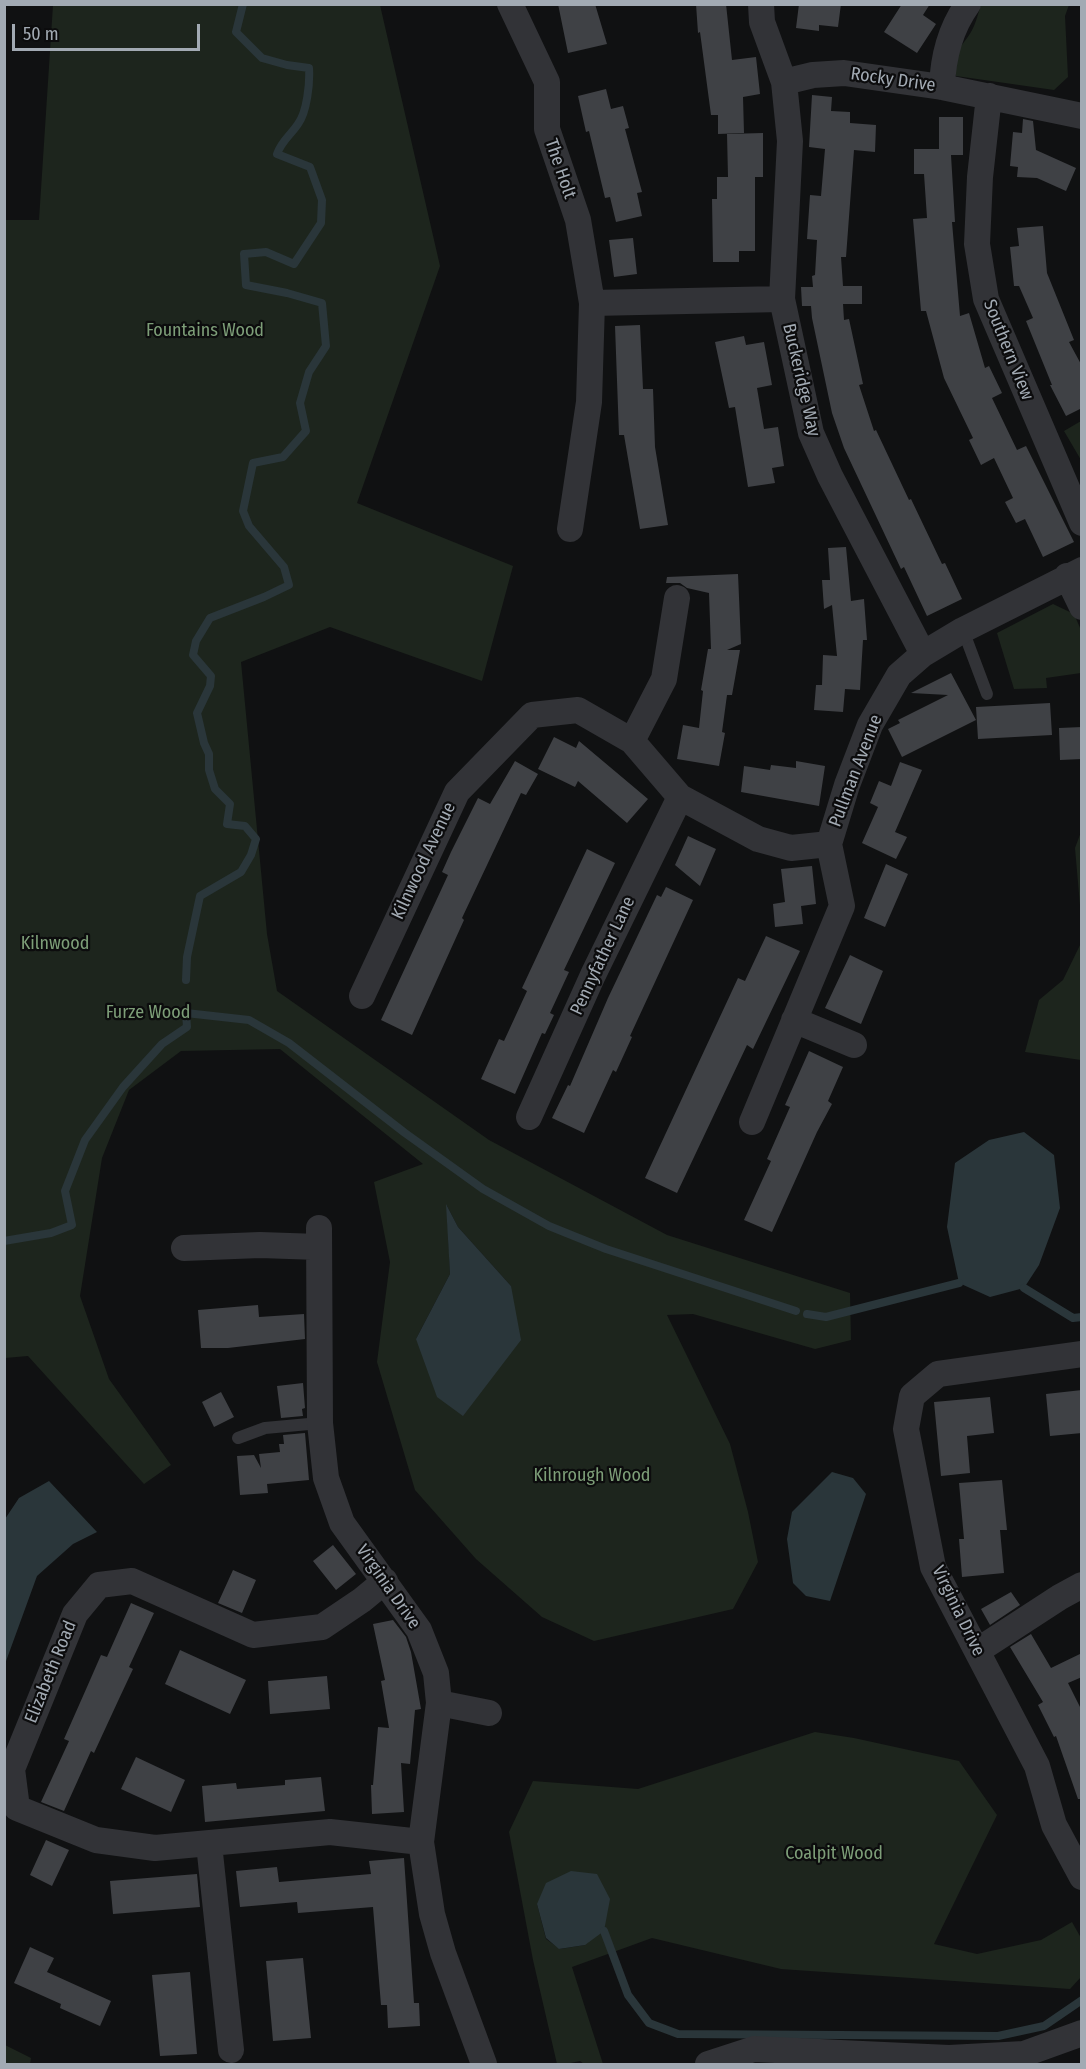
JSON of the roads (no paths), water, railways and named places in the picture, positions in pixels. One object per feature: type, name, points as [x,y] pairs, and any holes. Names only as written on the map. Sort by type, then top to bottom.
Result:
[{"type":"street","name":"The Holt","points":[[510,4],[547,82],[547,129],[578,220],[592,303],[589,402],[570,529]]},
{"type":"street","points":[[761,4],[762,22],[784,82]]},
{"type":"street","points":[[942,87],[943,61],[957,19],[968,4]]},
{"type":"street","name":"Rocky Drive","points":[[784,82],[813,75],[844,74],[1080,108]]},
{"type":"street","name":"Buckeridge Way","points":[[784,82],[790,141],[782,299],[811,433],[830,476],[923,654]]},
{"type":"street","name":"Southern View","points":[[989,96],[980,177],[977,244],[986,299],[1082,524]]},
{"type":"street","points":[[592,303],[782,299]]},
{"type":"street","name":"Pullman Avenue","points":[[752,1122],[842,906],[829,844],[847,785],[870,724],[899,675],[923,654],[963,630],[1074,573],[1082,607]]},
{"type":"street","points":[[632,741],[664,680],[676,598]]},
{"type":"street","name":"Kilnwood Avenue","points":[[362,996],[457,792],[532,715],[578,710],[632,741],[680,797],[758,839],[791,848],[829,844]]},
{"type":"street","name":"Pennyfather Lane","points":[[529,1117],[593,975],[680,797]]},
{"type":"street","points":[[794,1020],[854,1046]]},
{"type":"street","name":"Virginia Drive","points":[[184,1248],[260,1245],[319,1237],[320,1423],[326,1478],[342,1523],[420,1630],[436,1673],[439,1703],[421,1842],[432,1914],[443,1953],[484,2064]]},
{"type":"street","name":"Virginia Drive","points":[[1081,1876],[1054,1825],[1037,1766],[933,1567],[906,1429],[912,1396],[938,1374],[1082,1354]]},
{"type":"street","name":"Elizabeth Road","points":[[385,1581],[322,1627],[253,1635],[132,1581],[99,1585],[75,1614],[12,1769],[11,1813],[96,1840],[155,1848],[330,1832],[421,1842]]},
{"type":"street","points":[[977,1651],[1082,1585]]},
{"type":"street","points":[[439,1703],[489,1713]]},
{"type":"street","points":[[209,1844],[231,2050]]},
{"type":"street","points":[[708,2064],[754,2049],[949,2061],[1024,2054],[1082,2033]]},
{"type":"lane","points":[[963,630],[987,694]]},
{"type":"lane","points":[[238,1438],[265,1428],[320,1423]]},
{"type":"waterway","points":[[186,980],[187,957],[200,896],[241,872],[251,855],[256,839],[245,826],[227,824],[230,804],[215,789],[209,770],[209,754],[197,713],[210,686],[211,676],[193,655],[196,641],[210,618],[289,585],[284,567],[249,526],[243,511],[253,463],[283,457],[306,431],[300,403],[309,372],[326,346],[322,303],[246,285],[244,254],[266,252],[294,264],[321,223],[322,200],[310,167],[277,154],[304,112],[309,68],[262,58],[236,32],[243,4]]},
{"type":"waterway","points":[[4,1241],[51,1233],[72,1225],[65,1191],[85,1140],[123,1087],[162,1044],[187,1027],[186,1013],[249,1020],[289,1043],[405,1133],[483,1189],[549,1226],[606,1249],[796,1311]]},
{"type":"waterway","points":[[807,1314],[826,1317],[959,1283]]},
{"type":"waterway","points":[[1024,1288],[1073,1318],[1082,1317]]},
{"type":"waterway","points":[[604,1931],[628,1995],[649,2023],[678,2034],[998,2036],[1044,2026],[1082,2000]]},
{"type":"park label","name":"Fountains Wood","points":[[205,331]]},
{"type":"park label","name":"Kilnwood","points":[[55,944]]},
{"type":"park label","name":"Furze Wood","points":[[148,1013]]},
{"type":"park label","name":"Kilnrough Wood","points":[[592,1476]]},
{"type":"park label","name":"Coalpit Wood","points":[[834,1854]]}]
